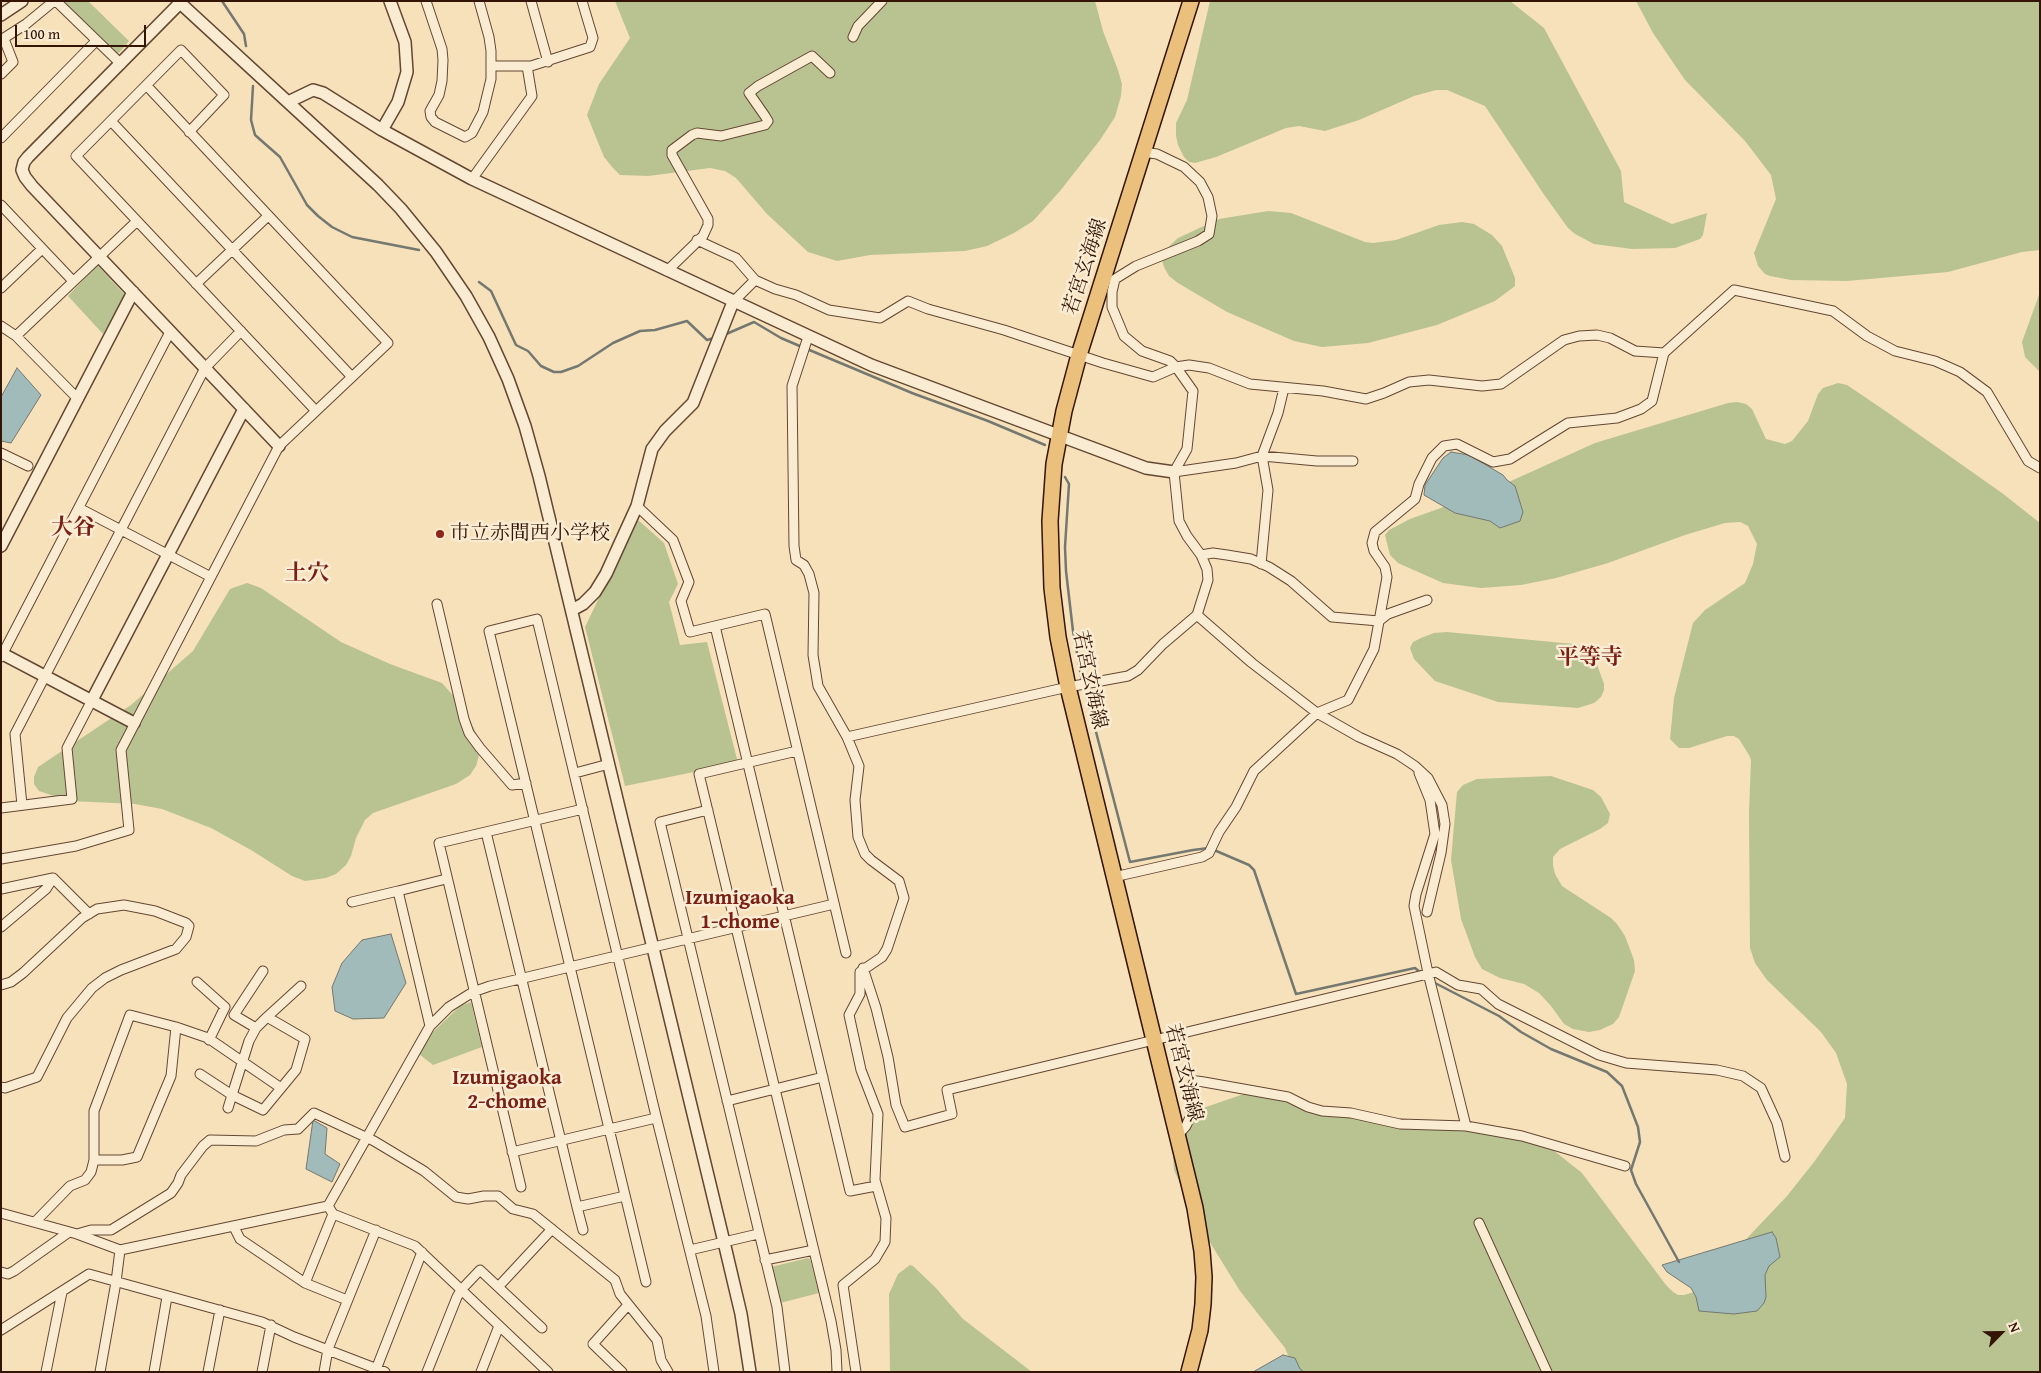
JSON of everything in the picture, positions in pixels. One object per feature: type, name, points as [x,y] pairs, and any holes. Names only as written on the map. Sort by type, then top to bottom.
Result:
[{"type":"main road","name":"若宮玄海線","points":[[1189,1372],[1200,1330],[1204,1277],[1195,1208],[1068,687],[1056,627],[1050,545],[1052,482],[1059,437],[1078,355],[1191,1]]},
{"type":"street","points":[[1,15],[22,1]]},
{"type":"street","points":[[1,74],[13,62],[2,40],[55,1],[121,64]]},
{"type":"street","points":[[382,130],[398,102],[407,72],[405,42],[390,1]]},
{"type":"street","points":[[426,1],[442,49],[443,60],[442,81],[439,95],[430,111],[431,117],[435,122],[465,136],[472,133],[483,112],[489,94],[492,66],[490,37],[478,1]]},
{"type":"street","points":[[530,1],[548,62]]},
{"type":"street","points":[[492,66],[527,66],[548,62],[590,47],[593,38],[582,1]]},
{"type":"street","points":[[853,37],[858,26],[882,1]]},
{"type":"street","points":[[279,446],[32,186],[24,177],[22,170],[24,162],[28,157],[121,64],[179,2],[378,185],[401,209],[436,252],[466,296],[489,337],[508,379],[525,426],[539,476],[572,610],[741,1314],[750,1372]]},
{"type":"street","points":[[1,138],[96,41]]},
{"type":"street","points":[[189,132],[224,95],[181,50],[76,156],[136,222],[316,411]]},
{"type":"street","points":[[667,271],[706,231],[708,225],[708,219],[676,163],[672,150],[697,133],[721,136],[765,125],[768,121],[766,116],[749,94],[758,86],[812,56],[830,72]]},
{"type":"street","points":[[472,179],[532,96],[527,66]]},
{"type":"street","points":[[1,859],[76,846],[129,830],[121,750],[279,446],[388,343],[147,86]]},
{"type":"street","points":[[288,102],[313,90],[323,93],[382,130],[472,179],[808,337],[871,365],[1146,468],[1174,472],[1236,463],[1262,456],[1317,461],[1353,461]]},
{"type":"street","points":[[111,121],[352,377]]},
{"type":"street","points":[[847,737],[1068,687],[1128,676],[1138,670],[1163,644],[1197,615],[1208,580],[1207,569],[1201,555],[1179,521],[1174,472],[1187,449],[1192,391],[1170,362],[1142,351],[1124,336],[1112,307],[1112,292],[1115,279],[1136,266],[1198,241],[1209,234],[1212,216],[1208,197],[1200,182],[1184,167],[1157,154],[1143,152]]},
{"type":"street","points":[[3,211],[73,281]]},
{"type":"street","points":[[196,284],[268,216]]},
{"type":"street","points":[[16,336],[136,222]]},
{"type":"street","points":[[697,240],[736,258],[755,280],[774,289],[796,295],[829,310],[876,318],[887,315],[908,301],[928,309],[1004,330],[1078,355],[1153,377],[1189,365],[1209,368],[1250,384],[1323,391],[1366,399],[1384,394],[1409,382],[1430,380],[1482,386],[1501,384],[1517,375],[1564,340],[1579,336],[1597,335],[1610,338],[1635,352],[1664,353]]},
{"type":"street","points":[[1,288],[42,249]]},
{"type":"street","points":[[572,610],[583,604],[595,592],[606,574],[637,506],[652,449],[666,431],[693,403],[733,302],[755,280]]},
{"type":"street","points":[[1114,877],[1202,857],[1210,852],[1219,832],[1236,807],[1254,771],[1318,712],[1348,700],[1374,649],[1387,576],[1385,567],[1374,551],[1372,543],[1375,532],[1415,499],[1419,484],[1432,458],[1444,446],[1457,444],[1493,462],[1510,459],[1568,423],[1617,418],[1641,409],[1652,401],[1664,353],[1734,290],[1833,311],[1867,336],[1895,351],[1935,361],[1960,372],[1987,392],[2028,461],[2040,468]]},
{"type":"street","points":[[1,546],[133,292]]},
{"type":"street","points":[[1,326],[16,336],[78,399]]},
{"type":"street","points":[[134,723],[2,655],[170,332]]},
{"type":"street","points":[[22,806],[15,734],[205,368],[241,332]]},
{"type":"street","points":[[808,337],[792,386],[794,546],[796,560],[804,565],[809,574],[814,593],[813,656],[818,686],[847,737],[858,766],[856,800],[858,837],[865,854],[899,881],[904,898],[887,949],[882,957],[860,972],[860,994],[849,1015],[861,1070],[878,1114],[876,1186],[886,1218],[885,1242],[875,1259],[843,1285],[856,1372]]},
{"type":"street","points":[[1261,564],[1268,490],[1262,456],[1278,413],[1284,388]]},
{"type":"street","points":[[1,808],[72,799],[68,748],[244,409]]},
{"type":"street","points":[[1,453],[28,466]]},
{"type":"street","points":[[637,506],[673,540],[689,582],[681,601],[690,632],[765,614],[846,953]]},
{"type":"street","points":[[79,508],[210,577]]},
{"type":"street","points":[[1201,555],[1214,553],[1251,560],[1261,564],[1291,581],[1332,618],[1379,621],[1388,614],[1427,600]]},
{"type":"street","points":[[437,604],[469,733],[512,785],[526,783]]},
{"type":"street","points":[[1197,615],[1252,663],[1318,712],[1359,737],[1397,754],[1415,766],[1428,778],[1442,806],[1444,824],[1441,853],[1428,912]]},
{"type":"street","points":[[646,1282],[489,631],[537,619],[656,1118],[706,1316],[714,1372]]},
{"type":"street","points":[[715,626],[850,1191],[876,1186]]},
{"type":"street","points":[[797,751],[699,774],[831,1321],[836,1350],[837,1372]]},
{"type":"street","points":[[575,773],[609,764]]},
{"type":"street","points":[[1415,766],[1430,800],[1435,834],[1414,906],[1428,973],[1466,1126]]},
{"type":"street","points":[[521,1187],[446,879],[439,843],[583,809]]},
{"type":"street","points":[[708,810],[660,822],[777,1307],[785,1372]]},
{"type":"street","points":[[486,832],[583,1230]]},
{"type":"street","points":[[1,888],[53,878]]},
{"type":"street","points":[[53,878],[89,914]]},
{"type":"street","points":[[1,927],[46,889],[53,878]]},
{"type":"street","points":[[352,902],[446,879]]},
{"type":"street","points":[[398,891],[430,1026]]},
{"type":"street","points":[[305,1283],[330,1210],[366,1138],[430,1026],[449,1007],[473,992],[490,986],[834,904]]},
{"type":"street","points":[[1,985],[11,982],[23,973],[97,909],[124,905],[155,911],[186,923],[188,926],[186,937],[176,949],[121,970],[92,988],[66,1018],[37,1077],[5,1088],[1,1087]]},
{"type":"street","points":[[864,968],[888,1057],[896,1105],[905,1127],[952,1114],[947,1090],[1436,972],[1458,984],[1481,989],[1498,1004],[1599,1055],[1626,1063],[1717,1070],[1742,1076],[1761,1088],[1777,1123],[1785,1156]]},
{"type":"street","points":[[256,1028],[234,1016],[263,971]]},
{"type":"street","points":[[197,982],[225,1007],[209,1040]]},
{"type":"street","points":[[228,1108],[249,1041],[256,1028],[301,986]]},
{"type":"street","points":[[35,1222],[70,1186],[85,1180],[90,1172],[94,1160],[94,1111],[130,1016],[176,1027],[209,1040],[281,1088]]},
{"type":"street","points":[[200,1074],[232,1095],[263,1110],[296,1070],[305,1039],[267,1017]]},
{"type":"street","points":[[94,1160],[122,1160],[137,1157],[171,1076],[176,1027]]},
{"type":"street","points":[[727,1101],[824,1076]]},
{"type":"street","points":[[1178,1136],[1186,1126],[1191,1115],[1190,1090],[1197,1082],[1288,1098],[1322,1111],[1351,1114],[1400,1124],[1466,1126],[1522,1136],[1625,1166]]},
{"type":"street","points":[[1,1272],[8,1274],[14,1271],[73,1233],[91,1230],[111,1230],[171,1193],[178,1184],[181,1175],[203,1146],[210,1140],[256,1141],[284,1130],[298,1129],[314,1113],[374,1140],[424,1171],[456,1197],[468,1199],[498,1196],[513,1209],[533,1214],[615,1280],[620,1294],[657,1340],[661,1360],[668,1372]]},
{"type":"street","points":[[512,1152],[656,1118]]},
{"type":"street","points":[[577,1207],[625,1196]]},
{"type":"street","points":[[1,1213],[73,1233],[120,1250],[330,1210],[415,1246],[548,1372]]},
{"type":"street","points":[[1479,1223],[1547,1372]]},
{"type":"street","points":[[234,1227],[240,1239],[305,1283],[347,1300]]},
{"type":"street","points":[[499,1286],[552,1229]]},
{"type":"street","points":[[324,1372],[328,1349],[376,1230]]},
{"type":"street","points":[[690,1250],[758,1234]]},
{"type":"street","points":[[100,1372],[120,1250]]},
{"type":"street","points":[[765,1260],[814,1250]]},
{"type":"street","points":[[375,1370],[422,1252]]},
{"type":"street","points":[[427,1372],[461,1290],[480,1270],[542,1328]]},
{"type":"street","points":[[1,1330],[88,1274],[271,1325],[294,1337],[328,1349],[375,1370],[385,1372]]},
{"type":"street","points":[[46,1372],[62,1292]]},
{"type":"street","points":[[154,1372],[167,1297]]},
{"type":"street","points":[[622,1372],[593,1344],[628,1305]]},
{"type":"street","points":[[208,1372],[220,1310]]},
{"type":"street","points":[[262,1372],[271,1325]]},
{"type":"street","points":[[481,1372],[499,1326]]},
{"type":"street","points":[[534,1372],[538,1362]]},
{"type":"green space","points":[[61,1],[88,1],[129,41],[117,55]]},
{"type":"green space","points":[[615,1],[1095,1],[1103,31],[1122,84],[1121,96],[1115,117],[1100,140],[1060,191],[1033,221],[1014,233],[987,246],[965,251],[870,255],[837,261],[808,252],[767,214],[736,178],[725,171],[710,168],[648,176],[620,175],[613,168],[604,157],[587,115],[599,84],[630,38]]},
{"type":"green space","points":[[1210,1],[1510,1],[1544,28],[1621,171],[1624,202],[1672,224],[1707,213],[1703,235],[1700,239],[1675,248],[1632,249],[1594,244],[1575,234],[1568,228],[1545,196],[1485,106],[1447,90],[1436,90],[1414,96],[1359,120],[1325,131],[1299,126],[1286,128],[1216,157],[1195,163],[1189,162],[1178,145],[1176,123],[1187,100]]},
{"type":"green space","points":[[1636,1],[2040,1],[2040,250],[2022,252],[1948,272],[1847,281],[1791,280],[1765,274],[1758,266],[1754,253],[1776,199],[1771,175],[1745,141],[1685,80],[1653,33]]},
{"type":"green space","points":[[1268,211],[1291,213],[1365,242],[1373,243],[1396,240],[1439,225],[1462,222],[1474,224],[1492,235],[1502,246],[1515,278],[1515,286],[1495,301],[1437,325],[1368,343],[1322,347],[1294,341],[1227,312],[1169,276],[1162,260],[1164,251],[1178,238],[1219,219]]},
{"type":"green space","points":[[97,265],[125,295],[103,334],[68,296]]},
{"type":"green space","points":[[2040,292],[2040,372],[2025,357],[2022,342]]},
{"type":"green space","points":[[1838,383],[1847,385],[1884,410],[2002,493],[2040,523],[2040,1372],[1295,1372],[1285,1348],[1240,1291],[1195,1218],[1174,1170],[1172,1139],[1176,1124],[1203,1108],[1247,1093],[1306,1102],[1368,1122],[1469,1123],[1511,1128],[1543,1142],[1582,1173],[1666,1285],[1678,1295],[1697,1291],[1787,1196],[1845,1118],[1847,1084],[1836,1053],[1821,1032],[1767,980],[1755,963],[1750,948],[1749,813],[1751,760],[1749,755],[1739,739],[1734,736],[1727,736],[1689,748],[1679,748],[1670,739],[1674,698],[1693,623],[1705,610],[1745,583],[1753,564],[1757,544],[1748,526],[1740,522],[1725,523],[1685,535],[1608,563],[1556,578],[1521,585],[1481,588],[1443,583],[1398,563],[1390,555],[1385,535],[1389,530],[1410,519],[1491,490],[1595,443],[1728,403],[1746,404],[1752,409],[1766,439],[1785,444],[1792,441],[1808,421],[1818,394],[1823,388]]},
{"type":"green space","points":[[637,519],[664,543],[678,584],[669,602],[680,645],[707,642],[738,763],[625,786],[585,627]]},
{"type":"green space","points":[[247,583],[261,588],[341,642],[390,664],[442,683],[465,709],[477,735],[479,755],[476,766],[470,775],[456,784],[373,813],[365,820],[346,865],[336,874],[326,878],[305,881],[292,876],[211,828],[162,809],[135,804],[69,801],[39,791],[34,784],[34,777],[38,767],[131,705],[193,651],[230,589]]},
{"type":"green space","points":[[1447,632],[1574,644],[1585,647],[1595,659],[1604,684],[1604,690],[1601,697],[1594,703],[1578,708],[1498,702],[1435,681],[1414,659],[1410,648],[1413,642],[1421,638],[1434,633]]},
{"type":"green space","points":[[1551,776],[1593,790],[1601,797],[1610,814],[1608,823],[1600,829],[1560,849],[1553,857],[1553,865],[1555,874],[1562,886],[1611,918],[1617,924],[1625,936],[1634,960],[1635,971],[1619,1017],[1613,1024],[1600,1030],[1589,1032],[1573,1029],[1564,1024],[1539,993],[1524,984],[1500,978],[1482,969],[1475,957],[1461,919],[1451,860],[1457,792],[1463,785],[1477,779]]},
{"type":"green space","points":[[471,1002],[482,1047],[433,1065],[419,1054],[433,1032],[460,1006]]},
{"type":"green space","points":[[810,1259],[819,1293],[780,1303],[771,1267]]},
{"type":"green space","points":[[910,1265],[935,1287],[963,1319],[1032,1372],[890,1372],[889,1294],[898,1274]]},
{"type":"water","points":[[17,368],[41,395],[11,443],[1,441],[1,397]]},
{"type":"water","points":[[1451,452],[1469,455],[1503,475],[1515,486],[1523,512],[1520,521],[1500,528],[1490,521],[1455,513],[1424,495],[1425,485],[1443,458]]},
{"type":"water","points":[[391,934],[406,983],[384,1018],[353,1019],[335,1011],[332,987],[342,963],[362,940]]},
{"type":"water","points":[[313,1120],[327,1128],[325,1154],[340,1164],[332,1182],[306,1169]]},
{"type":"water","points":[[1772,1232],[1776,1238],[1780,1257],[1769,1266],[1765,1275],[1766,1297],[1764,1303],[1757,1311],[1734,1314],[1699,1311],[1696,1297],[1691,1288],[1667,1272],[1662,1265]]},
{"type":"water","points":[[1283,1355],[1295,1358],[1300,1369],[1304,1372],[1253,1372]]},
{"type":"waterway","points":[[222,1],[244,34],[246,46]]},
{"type":"waterway","points":[[253,86],[251,120],[255,135],[280,157],[307,205],[318,216],[332,227],[352,237],[419,250]]},
{"type":"waterway","points":[[479,282],[491,291],[516,345],[528,351],[541,366],[554,372],[561,372],[578,366],[613,343],[640,331],[655,330],[687,321],[707,340],[714,338]]},
{"type":"waterway","points":[[724,335],[754,322],[781,338],[802,347]]},
{"type":"waterway","points":[[807,349],[912,393],[988,421],[1045,445]]},
{"type":"waterway","points":[[1065,477],[1069,484],[1065,547],[1066,571],[1073,631],[1082,681]]},
{"type":"waterway","points":[[1084,686],[1130,862],[1209,848]]},
{"type":"waterway","points":[[1214,850],[1249,865],[1254,870],[1296,994],[1415,968],[1421,973]]},
{"type":"waterway","points":[[1433,982],[1499,1016],[1521,1032],[1551,1049],[1607,1072],[1622,1086],[1638,1127],[1640,1142],[1631,1170],[1636,1184],[1679,1262]]},
{"type":"place","name":"市立赤間西小学校","points":[[440,534]]},
{"type":"district","name":"大谷","points":[[73,528]]},
{"type":"district","name":"土穴","points":[[307,574]]},
{"type":"district","name":"平等寺","points":[[1590,658]]},
{"type":"district","name":"Izumigaoka 1-chome","points":[[740,911]]},
{"type":"district","name":"Izumigaoka 2-chome","points":[[507,1091]]}]
